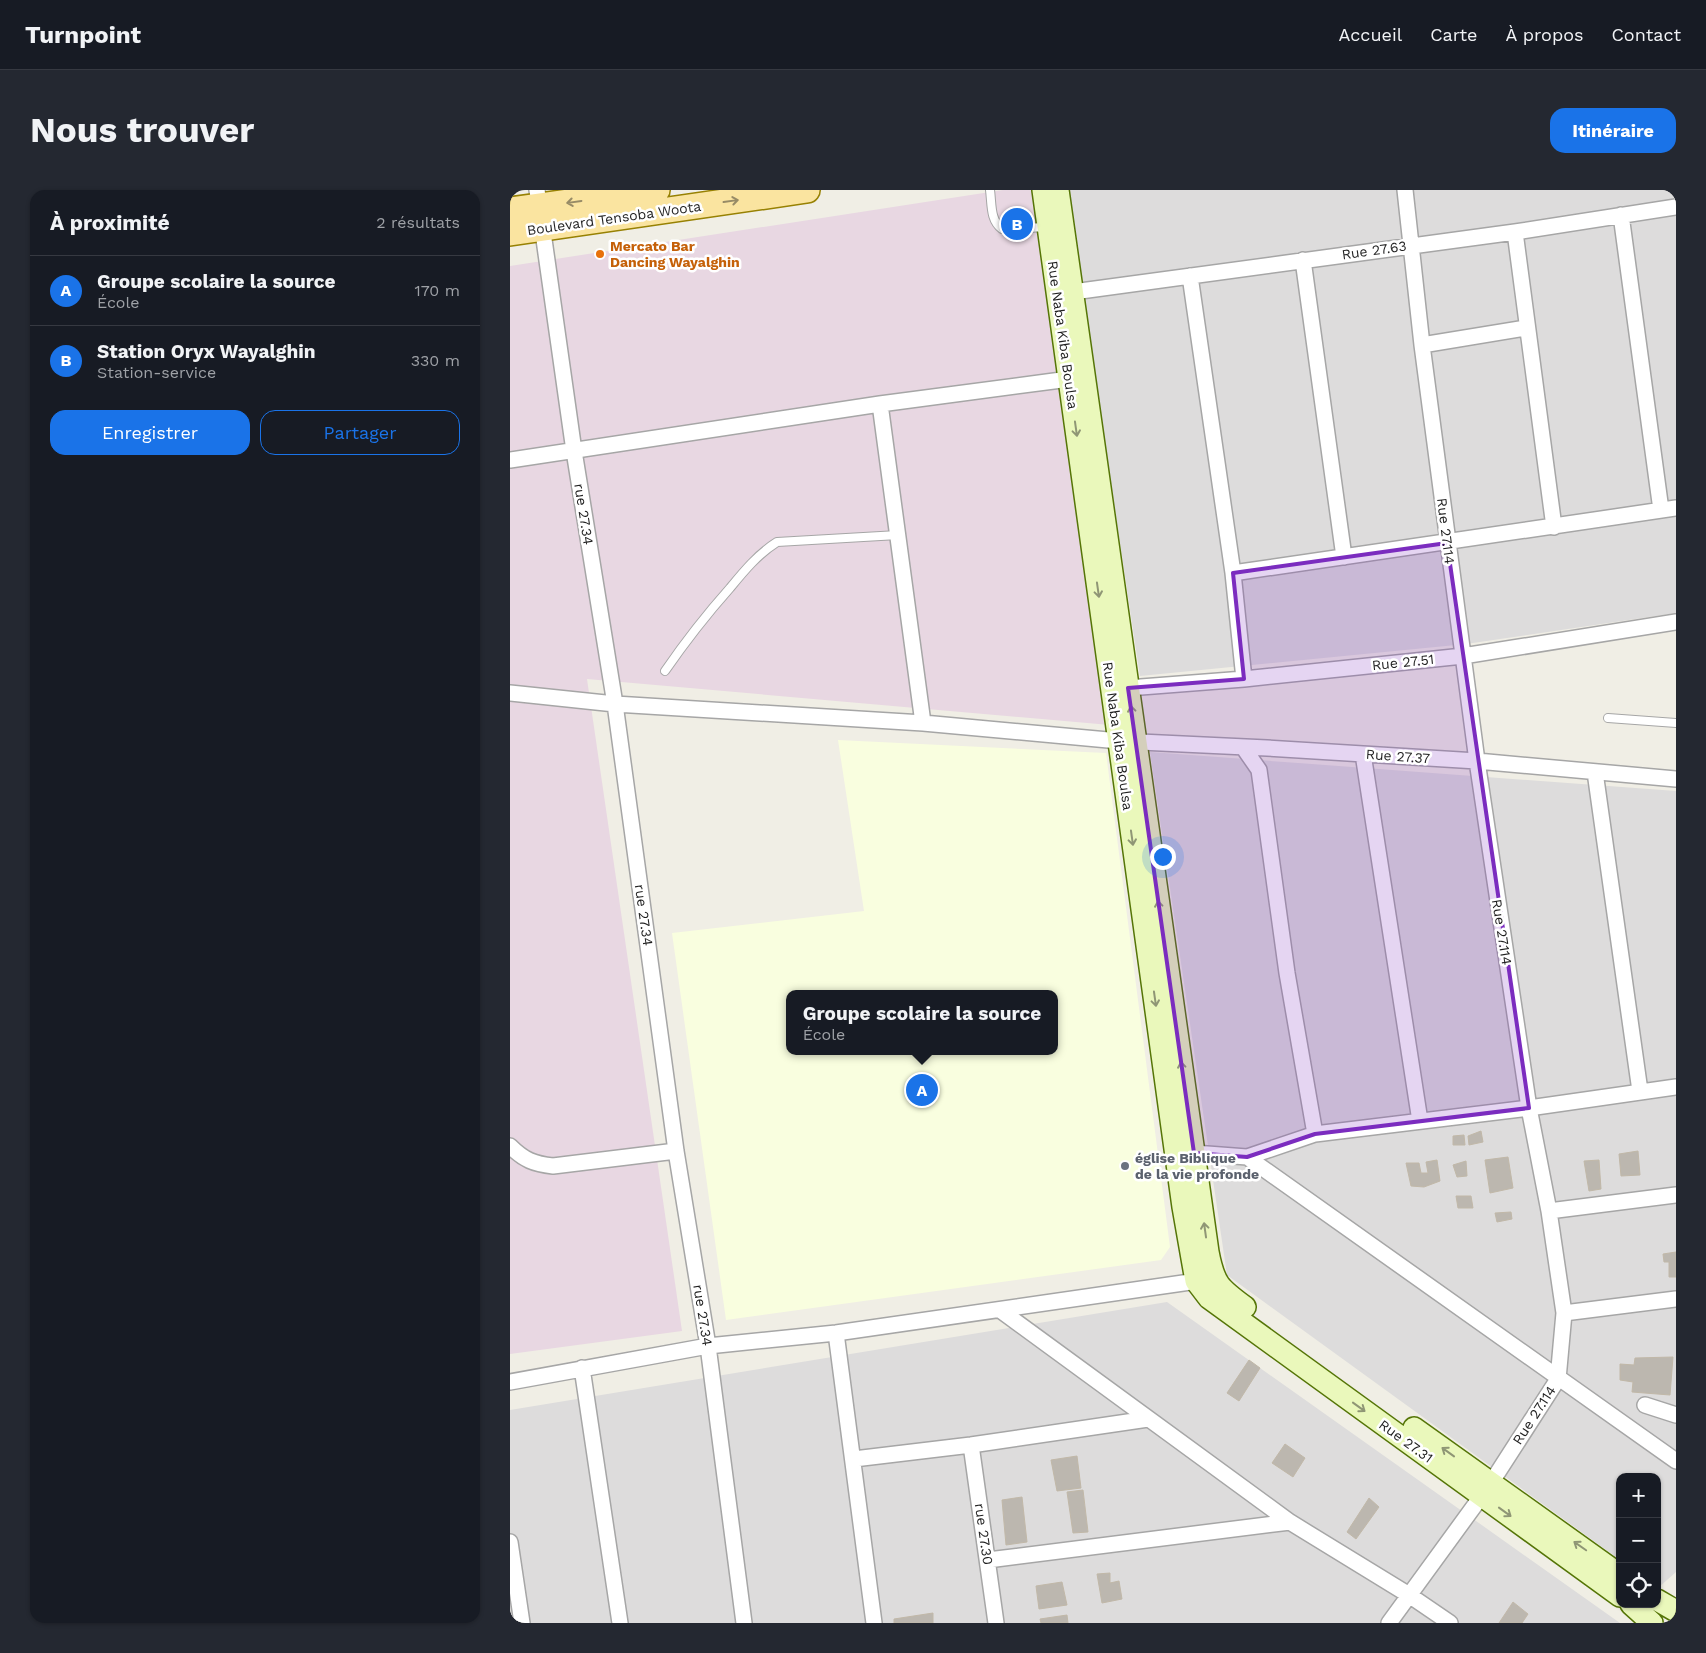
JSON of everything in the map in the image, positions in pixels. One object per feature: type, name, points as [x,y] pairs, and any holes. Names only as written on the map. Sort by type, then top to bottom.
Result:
[{"type":"main road","name":"Boulevard Tensoba Woota","points":[[510,233],[540,208],[657,190]]},
{"type":"main road","name":"Boulevard Tensoba Woota","points":[[510,210],[807,190]]},
{"type":"street","name":"Rue Naba Kiba Boulsa","points":[[1043,190],[1069,379],[1194,1154],[1205,1280]]},
{"type":"street","name":"Rue Naba Kiba Boulsa","points":[[1058,190],[1128,688],[1127,741],[1190,1253],[1205,1280]]},
{"type":"street","name":"Rue 27.114","points":[[1389,1623],[1486,1489],[1558,1378],[1564,1313],[1549,1211],[1529,1108],[1477,761],[1422,345],[1405,190]]},
{"type":"street","name":"Rue 27.63","points":[[1073,292],[1515,232],[1676,207]]},
{"type":"street","name":"rue 27.34","points":[[540,208],[574,451],[615,704],[676,1151],[708,1346],[744,1623]]},
{"type":"street","points":[[1232,573],[1669,509],[1621,215]]},
{"type":"street","points":[[1515,232],[1526,328],[1554,527]]},
{"type":"street","points":[[1303,260],[1344,556]]},
{"type":"street","points":[[1190,276],[1232,573],[1244,679]]},
{"type":"street","points":[[1422,345],[1526,328]]},
{"type":"street","points":[[510,460],[880,404],[1069,379]]},
{"type":"street","points":[[880,404],[923,723]]},
{"type":"street","name":"Rue 27.51","points":[[1128,688],[1244,679],[1463,656],[1676,622]]},
{"type":"street","name":"Rue 27.37","points":[[510,693],[615,704],[923,723],[1127,741],[1477,761],[1676,779]]},
{"type":"street","points":[[1243,747],[1259,770],[1287,974],[1315,1134]]},
{"type":"street","points":[[1259,770],[1268,748]]},
{"type":"street","points":[[1363,754],[1420,1121]]},
{"type":"street","points":[[1595,772],[1640,1091]]},
{"type":"street","points":[[1194,1154],[1247,1157],[1315,1134],[1529,1108],[1676,1087]]},
{"type":"street","points":[[510,1146],[524,1160],[539,1165],[553,1166],[676,1151]]},
{"type":"street","points":[[1247,1157],[1676,1461]]},
{"type":"street","points":[[1549,1211],[1676,1194]]},
{"type":"street","points":[[510,1382],[708,1346],[836,1333],[1205,1280]]},
{"type":"street","name":"Rue 27.31","points":[[1205,1280],[1209,1298],[1486,1489],[1616,1572]]},
{"type":"street","points":[[1564,1313],[1676,1299]]},
{"type":"street","points":[[1000,1310],[1290,1522],[1409,1595],[1450,1623]]},
{"type":"street","points":[[836,1333],[874,1623]]},
{"type":"street","points":[[582,1368],[620,1623]]},
{"type":"street","points":[[1645,1405],[1676,1415]]},
{"type":"street","points":[[854,1459],[971,1445],[1148,1419]]},
{"type":"street","name":"rue 27.30","points":[[971,1445],[996,1623]]},
{"type":"street","name":"Rue 27.31","points":[[1486,1489],[1616,1593]]},
{"type":"street","points":[[988,1560],[1290,1522]]},
{"type":"street","points":[[510,1542],[522,1623]]},
{"type":"street","points":[[1661,1602],[1676,1611]]},
{"type":"street","points":[[1635,1608],[1652,1623]]},
{"type":"lane","points":[[990,190],[992,217],[995,224],[1002,229],[1048,227]]},
{"type":"lane","points":[[665,671],[692,631],[764,550],[777,542],[898,535]]},
{"type":"lane","points":[[1608,718],[1676,723]]},
{"type":"highlighted area","points":[[1447,543],[1529,1108],[1315,1134],[1247,1157],[1194,1153],[1128,688],[1244,679],[1233,573]]},
{"type":"shaded area","points":[[1003,190],[1038,190],[1110,725],[587,679],[682,1331],[510,1354],[510,266]]},
{"type":"shaded area","points":[[1067,190],[1676,190],[1676,613],[1466,644],[1140,676]]},
{"type":"shaded area","points":[[838,740],[1106,753],[1170,1247],[1161,1260],[726,1320],[672,933],[864,911]]},
{"type":"shaded area","points":[[1150,752],[1676,791],[1676,1572],[1661,1585],[1661,1473],[1616,1473],[1616,1557],[1227,1275]]},
{"type":"shaded area","points":[[1167,1302],[1620,1623],[510,1623],[510,1410]]},
{"type":"building","points":[[1481,1131],[1483,1142],[1469,1145],[1468,1136]]},
{"type":"building","points":[[1464,1135],[1465,1145],[1453,1145],[1453,1136]]},
{"type":"building","points":[[1638,1151],[1640,1175],[1621,1176],[1619,1154]]},
{"type":"building","points":[[1508,1157],[1513,1188],[1490,1193],[1485,1160]]},
{"type":"building","points":[[1437,1160],[1440,1181],[1424,1187],[1411,1186],[1406,1163],[1419,1163],[1421,1173],[1428,1173],[1426,1162]]},
{"type":"building","points":[[1599,1160],[1601,1189],[1589,1191],[1584,1161]]},
{"type":"building","points":[[1466,1161],[1467,1176],[1457,1177],[1453,1165]]},
{"type":"building","points":[[1456,1196],[1471,1196],[1473,1208],[1458,1208]]},
{"type":"building","points":[[1511,1212],[1512,1219],[1497,1222],[1495,1213]]},
{"type":"building","points":[[1676,1252],[1676,1277],[1669,1277],[1669,1262],[1664,1262],[1663,1254]]},
{"type":"building","points":[[1673,1357],[1670,1395],[1632,1392],[1633,1382],[1620,1380],[1620,1364],[1634,1365],[1635,1358]]},
{"type":"building","points":[[1249,1360],[1260,1368],[1239,1401],[1227,1393]]},
{"type":"building","points":[[1285,1444],[1305,1458],[1293,1477],[1272,1463]]},
{"type":"building","points":[[1077,1456],[1081,1488],[1057,1491],[1051,1460]]},
{"type":"building","points":[[1083,1490],[1088,1532],[1073,1533],[1067,1492]]},
{"type":"building","points":[[1022,1497],[1027,1542],[1006,1545],[1002,1500]]},
{"type":"building","points":[[1369,1498],[1379,1507],[1356,1539],[1347,1532]]},
{"type":"building","points":[[1110,1573],[1110,1583],[1119,1581],[1122,1599],[1102,1603],[1097,1574]]},
{"type":"building","points":[[1062,1582],[1067,1605],[1039,1609],[1036,1586]]},
{"type":"building","points":[[1513,1602],[1528,1614],[1522,1623],[1499,1623]]},
{"type":"building","points":[[933,1613],[933,1623],[894,1623],[894,1619]]},
{"type":"building","points":[[1067,1615],[1068,1623],[1041,1623],[1040,1619]]},
{"type":"place","name":"Station Oryx Wayalghin","points":[[1017,224]]},
{"type":"place","name":"Mercato Bar Dancing Wayalghin","points":[[600,254]]},
{"type":"place","name":"Groupe scolaire la source","points":[[922,1090]]},
{"type":"place","name":"église Biblique de la vie profonde","points":[[1125,1166]]}]
